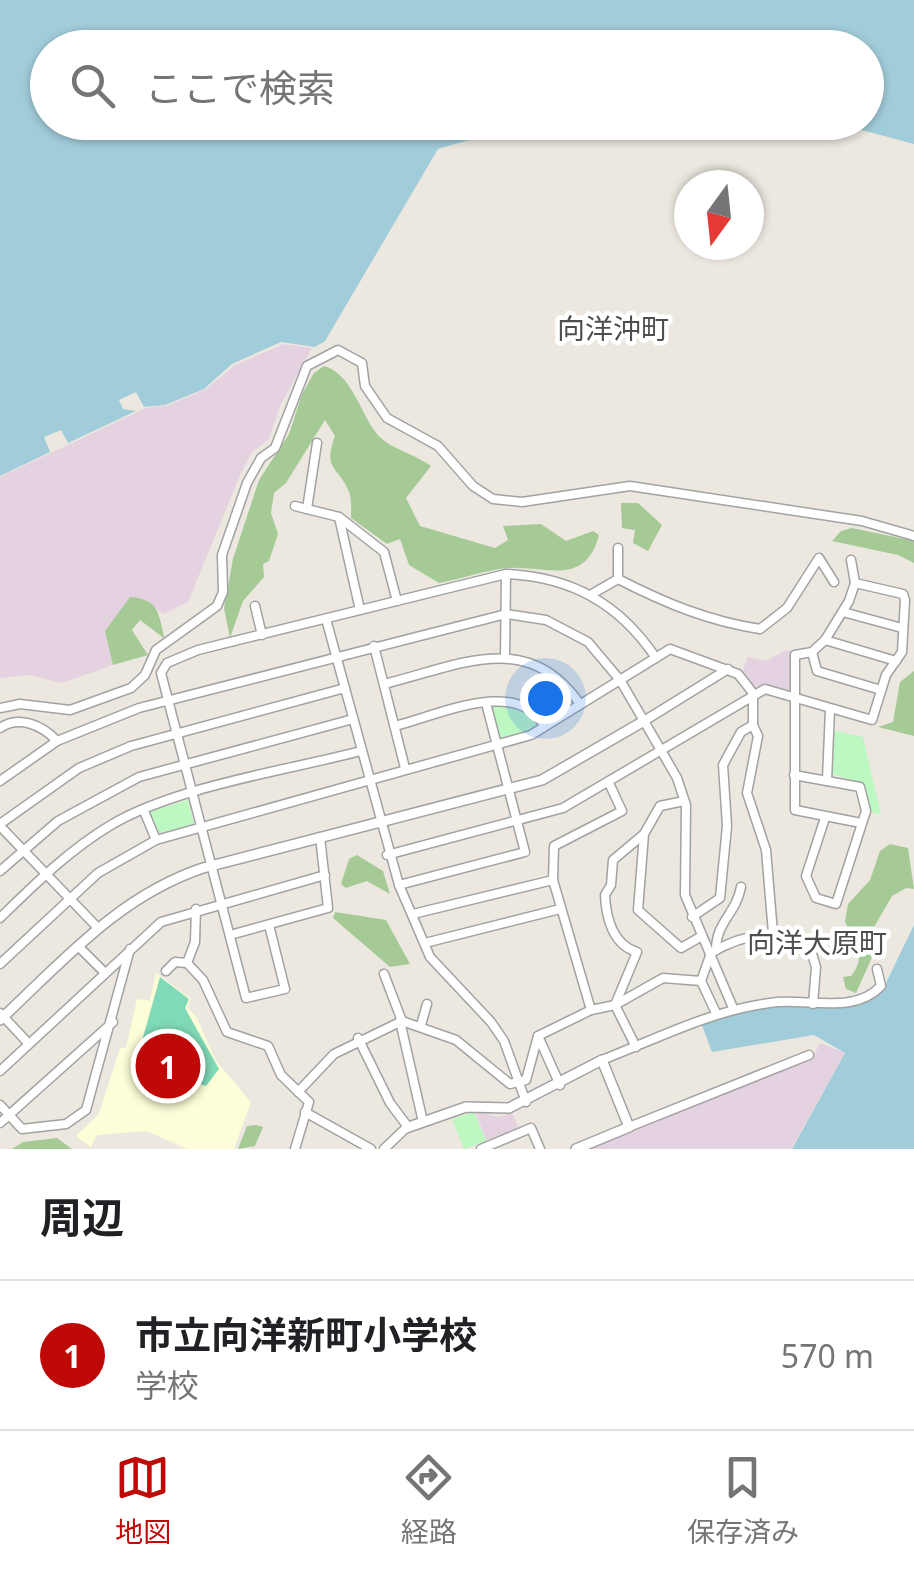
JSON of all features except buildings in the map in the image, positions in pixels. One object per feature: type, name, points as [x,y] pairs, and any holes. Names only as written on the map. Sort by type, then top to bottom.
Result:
[{"type":"street","points":[[0,708],[20,704],[70,710],[131,688],[145,675],[156,650],[218,606],[223,592],[222,555],[247,482],[262,458],[276,448],[307,366],[338,350],[362,362],[365,386],[387,418],[438,446],[473,486],[492,500],[522,502],[630,486],[862,521],[914,536]]},
{"type":"street","points":[[307,509],[317,442]]},
{"type":"street","points":[[295,506],[339,517],[384,552],[397,600]]},
{"type":"street","points":[[339,517],[360,610]]},
{"type":"street","points":[[618,548],[618,579]]},
{"type":"street","points":[[618,579],[717,622],[760,629],[786,608],[819,558],[834,582]]},
{"type":"street","points":[[851,560],[855,584],[843,612],[812,652],[795,655],[795,810],[861,823]]},
{"type":"street","points":[[505,657],[506,574]]},
{"type":"street","points":[[270,924],[285,990],[246,998],[161,672],[167,663],[506,574],[534,576],[592,594],[622,615],[656,658]]},
{"type":"street","points":[[592,594],[618,579]]},
{"type":"street","points":[[388,855],[564,808],[754,693],[765,690],[872,720],[881,690],[902,652],[903,594],[855,584]]},
{"type":"street","points":[[255,606],[262,635]]},
{"type":"street","points":[[843,612],[902,628]]},
{"type":"street","points":[[0,781],[57,741],[169,700],[506,614],[546,620],[588,642],[620,680],[661,751],[684,801],[683,880],[692,916],[714,951],[733,1008]]},
{"type":"street","points":[[326,619],[399,885],[430,957],[492,1022],[526,1102]]},
{"type":"street","points":[[825,640],[896,661]]},
{"type":"street","points":[[374,646],[405,768]]},
{"type":"street","points":[[0,964],[98,873],[156,840],[498,745],[544,726],[670,649],[728,669],[754,693],[753,725],[758,736],[746,793],[766,850],[773,933]]},
{"type":"street","points":[[812,652],[816,671],[881,690]]},
{"type":"street","points":[[384,684],[505,657],[535,662],[556,674],[580,704]]},
{"type":"street","points":[[29,1044],[1,1017],[98,928],[150,889],[212,866],[510,789],[559,772],[728,669]]},
{"type":"street","points":[[98,928],[0,825],[80,768],[176,732],[345,688]]},
{"type":"street","points":[[395,726],[486,703],[510,701],[526,706],[544,726]]},
{"type":"street","points":[[399,885],[526,852],[486,703]]},
{"type":"street","points":[[826,781],[830,708]]},
{"type":"street","points":[[0,871],[23,849],[97,796],[184,763],[353,719]]},
{"type":"street","points":[[0,728],[14,721],[26,722],[57,741]]},
{"type":"street","points":[[692,916],[720,898],[727,826],[722,765],[740,732],[753,725]]},
{"type":"street","points":[[0,918],[47,874],[115,822],[193,795],[361,751]]},
{"type":"street","points":[[794,775],[860,787],[866,812],[836,904],[816,898],[806,876],[825,818]]},
{"type":"street","points":[[591,1010],[552,880],[554,846],[622,811],[609,783]]},
{"type":"street","points":[[636,1047],[615,1004],[637,952],[624,946],[612,930],[605,896],[612,885],[614,860],[644,834],[660,806],[684,801]]},
{"type":"street","points":[[144,811],[156,840]]},
{"type":"street","points":[[644,834],[638,910],[682,948],[702,936]]},
{"type":"street","points":[[230,935],[328,908],[320,838]]},
{"type":"street","points":[[0,1071],[161,922],[325,875]]},
{"type":"street","points":[[413,914],[552,880]]},
{"type":"street","points":[[716,1013],[701,981],[714,951],[717,929],[736,906],[741,888]]},
{"type":"street","points":[[187,963],[195,942],[196,909]]},
{"type":"street","points":[[424,943],[560,910]]},
{"type":"street","points":[[714,951],[773,933],[812,954],[816,967],[813,1004]]},
{"type":"street","points":[[78,946],[104,973]]},
{"type":"street","points":[[0,1105],[22,1129],[78,1119],[91,1102],[130,949]]},
{"type":"street","points":[[166,970],[175,962],[187,963],[203,980],[227,1032],[268,1046],[281,1075],[309,1102],[295,1149]]},
{"type":"street","points":[[384,1149],[407,1128],[466,1108],[499,1109],[526,1102],[602,1060],[716,1013],[783,1002],[834,1004],[872,994],[881,986],[877,969]]},
{"type":"street","points":[[384,974],[401,1021],[423,1122]]},
{"type":"street","points":[[298,1092],[326,1061],[358,1038],[401,1021],[456,1040],[510,1084],[518,1084],[526,1080],[538,1036],[591,1010],[615,1004],[663,978],[701,981]]},
{"type":"street","points":[[421,1025],[427,1004]]},
{"type":"street","points":[[0,1123],[113,1022]]},
{"type":"street","points":[[538,1036],[560,1085]]},
{"type":"street","points":[[358,1038],[390,1104],[407,1128]]},
{"type":"street","points":[[576,1149],[809,1056]]},
{"type":"street","points":[[602,1060],[630,1128]]},
{"type":"street","points":[[305,1112],[371,1149]]},
{"type":"street","points":[[480,1149],[531,1128],[540,1149]]},
{"type":"shaded area","points":[[284,344],[312,348],[280,406],[269,439],[252,452],[241,473],[188,602],[163,614],[139,598],[106,635],[113,665],[62,683],[28,675],[0,678],[0,477],[146,408],[169,405],[206,389],[235,365]]},
{"type":"shaded area","points":[[324,366],[349,385],[382,439],[431,466],[406,498],[420,526],[495,548],[508,540],[503,526],[541,524],[566,541],[593,531],[599,535],[593,551],[574,568],[508,568],[439,583],[409,565],[400,539],[387,544],[351,518],[349,492],[331,462],[335,436],[325,420],[286,483],[274,493],[271,513],[278,534],[269,561],[263,564],[264,577],[243,601],[230,638],[224,608],[233,559],[259,480],[289,434],[302,394],[314,373]]},
{"type":"shaded area","points":[[621,503],[638,503],[662,525],[648,551],[633,543],[635,530],[622,528]]},
{"type":"shaded area","points":[[852,528],[914,541],[914,563],[898,555],[832,541],[841,531]]},
{"type":"shaded area","points":[[130,597],[153,605],[165,639],[140,620],[132,630],[148,655],[113,665],[105,631]]},
{"type":"shaded area","points":[[791,651],[791,689],[788,692],[752,686],[743,670],[748,657],[766,661]]},
{"type":"shaded area","points":[[914,671],[914,736],[878,727],[893,722],[900,682]]},
{"type":"shaded area","points":[[890,844],[908,848],[914,889],[906,888],[892,896],[873,929],[874,953],[856,993],[846,989],[843,977],[851,976],[859,955],[845,922],[848,904],[870,880],[880,851]]},
{"type":"shaded area","points":[[357,855],[383,871],[390,894],[367,881],[346,888],[341,884],[349,859]]},
{"type":"shaded area","points":[[335,912],[386,920],[410,964],[390,967],[333,918]]},
{"type":"shaded area","points":[[156,973],[191,999],[187,1007],[197,1018],[216,1061],[251,1102],[234,1149],[187,1149],[147,1131],[97,1135],[91,1147],[76,1136],[99,1114],[120,1048],[126,1048],[137,999],[150,1001]]},
{"type":"shaded area","points":[[820,1043],[845,1053],[791,1149],[590,1149],[813,1057]]},
{"type":"shaded area","points":[[475,1111],[499,1117],[512,1113],[519,1128],[486,1140]]},
{"type":"shaded area","points":[[247,1126],[263,1127],[255,1146],[238,1149]]},
{"type":"shaded area","points":[[57,1138],[72,1149],[12,1149],[23,1142]]},
{"type":"green space","points":[[501,704],[525,709],[538,727],[499,740],[491,708]]},
{"type":"green space","points":[[832,730],[863,737],[881,815],[870,811],[862,783],[831,774]]},
{"type":"green space","points":[[188,800],[194,824],[156,834],[149,812]]},
{"type":"green space","points":[[160,977],[189,999],[185,1008],[219,1069],[206,1086],[136,1062]]},
{"type":"green space","points":[[474,1112],[486,1141],[464,1149],[452,1119]]},
{"type":"water","points":[[0,0],[914,0],[914,144],[884,136],[884,30],[30,30],[30,140],[469,140],[438,149],[325,341],[315,347],[281,342],[232,364],[204,389],[165,405],[144,407],[136,392],[119,400],[123,409],[136,411],[68,443],[61,430],[44,437],[50,452],[0,476]]},
{"type":"water","points":[[914,925],[914,1149],[792,1149],[845,1053],[814,1035],[712,1052],[701,1023],[772,1005],[834,1008],[870,1001],[882,991]]},
{"type":"place","name":"市立向洋新町小学校","points":[[168,1066]]},
{"type":"district","name":"向洋沖町","points":[[613,329]]},
{"type":"district","name":"向洋大原町","points":[[817,943]]}]
